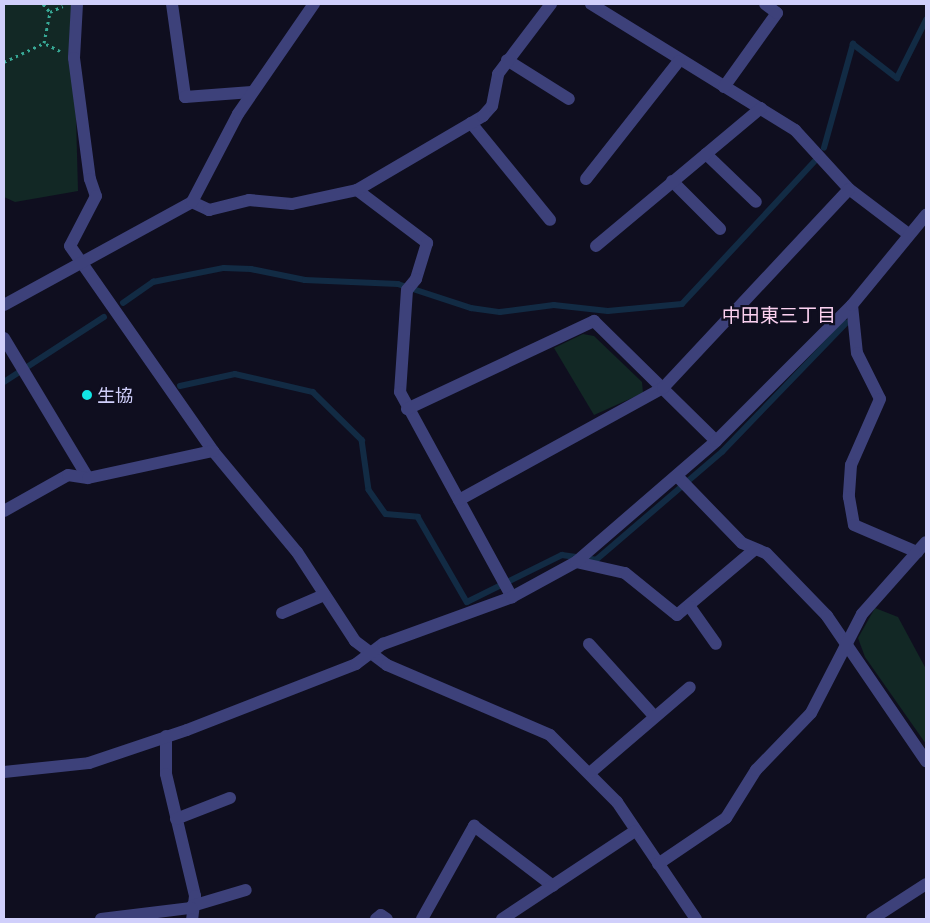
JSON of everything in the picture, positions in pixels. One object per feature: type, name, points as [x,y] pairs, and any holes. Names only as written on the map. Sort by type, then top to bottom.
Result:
[{"type":"street","points":[[77,4],[74,58],[90,179],[96,196],[70,246],[213,451],[256,498],[355,641],[369,654],[520,718],[550,735],[590,772],[635,831],[696,919]]},
{"type":"street","points":[[172,4],[185,97],[252,92]]},
{"type":"street","points":[[4,304],[192,202],[252,92],[314,4]]},
{"type":"street","points":[[192,202],[209,210],[249,200],[292,204],[357,190],[472,124],[492,106],[498,74],[551,4]]},
{"type":"street","points":[[591,4],[679,61],[761,108],[795,130],[848,189],[907,233]]},
{"type":"street","points":[[724,87],[777,13],[765,4]]},
{"type":"street","points":[[507,60],[568,99]]},
{"type":"street","points":[[586,179],[679,61]]},
{"type":"street","points":[[596,246],[761,108]]},
{"type":"street","points":[[472,124],[550,220]]},
{"type":"street","points":[[706,154],[756,202]]},
{"type":"street","points":[[672,182],[720,229]]},
{"type":"street","points":[[459,500],[663,388],[848,189]]},
{"type":"street","points":[[357,190],[427,243],[416,279],[407,290],[400,392],[407,409],[512,597]]},
{"type":"street","points":[[4,772],[88,763],[166,736],[356,664],[384,644],[512,597],[576,562],[677,476],[716,440],[852,305],[907,233],[926,215]]},
{"type":"street","points":[[852,305],[857,353],[880,399],[851,465],[849,496],[854,525],[917,552]]},
{"type":"street","points":[[407,409],[594,321],[716,440]]},
{"type":"street","points":[[4,338],[88,478]]},
{"type":"street","points":[[4,511],[68,475],[88,478],[213,451]]},
{"type":"street","points":[[677,476],[702,506],[754,550],[766,553],[847,640],[926,761]]},
{"type":"street","points":[[658,864],[726,818],[756,770],[811,713],[862,614],[926,542]]},
{"type":"street","points":[[576,562],[625,573],[669,613],[677,616],[690,607],[754,550]]},
{"type":"street","points":[[282,613],[324,595]]},
{"type":"street","points":[[690,607],[716,644]]},
{"type":"street","points":[[588,644],[654,716]]},
{"type":"street","points":[[590,772],[690,687]]},
{"type":"street","points":[[166,736],[166,774],[195,896],[192,911]]},
{"type":"street","points":[[176,818],[230,798]]},
{"type":"street","points":[[422,919],[474,826],[553,886]]},
{"type":"street","points":[[502,919],[635,831]]},
{"type":"street","points":[[872,919],[926,884]]},
{"type":"street","points":[[107,919],[192,911],[246,890]]},
{"type":"street","points":[[376,919],[381,916],[387,919]]},
{"type":"path","points":[[43,4],[50,12]]},
{"type":"path","points":[[50,12],[67,4]]},
{"type":"path","points":[[44,43],[50,12]]},
{"type":"path","points":[[44,43],[74,58]]},
{"type":"path","points":[[4,62],[44,43]]},
{"type":"green space","points":[[4,4],[73,4],[78,191],[15,202],[4,197]]},
{"type":"green space","points":[[583,334],[594,336],[642,382],[643,393],[594,415],[554,348]]},
{"type":"green space","points":[[875,608],[898,617],[926,669],[926,744],[865,657],[858,638]]},
{"type":"waterway","points":[[824,148],[853,44],[897,78],[926,20]]},
{"type":"waterway","points":[[123,303],[153,282],[224,268],[251,269],[305,280],[398,284],[471,308],[500,312],[554,305],[608,311],[682,304],[814,162]]},
{"type":"waterway","points":[[4,382],[104,317]]},
{"type":"waterway","points":[[180,386],[235,374],[313,392],[362,440],[369,490],[386,514],[418,517],[467,602],[562,555],[596,560],[722,452],[846,323]]},
{"type":"place","name":"生協","points":[[87,395]]},
{"type":"district","name":"中田東三丁目","points":[[779,316]]}]
